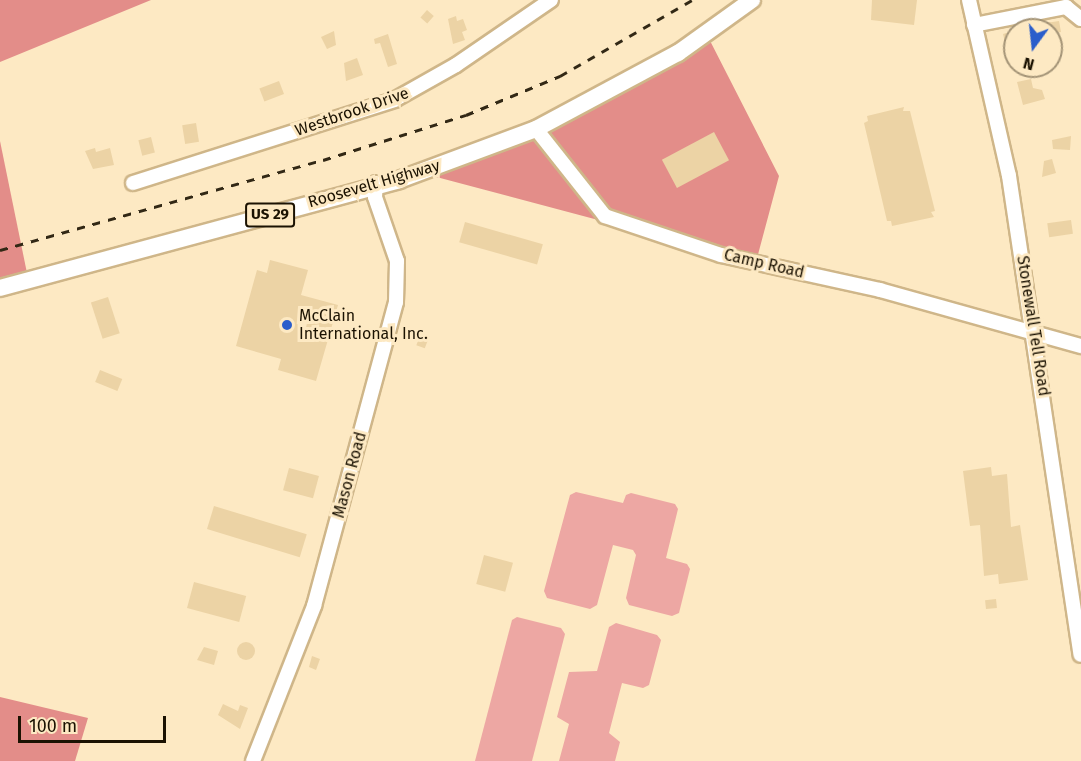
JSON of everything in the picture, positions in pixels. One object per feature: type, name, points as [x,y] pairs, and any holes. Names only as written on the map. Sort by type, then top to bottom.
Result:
[{"type":"main road","name":"Roosevelt Highway","points":[[0,288],[376,183],[415,175],[536,129],[678,53],[752,0]]},
{"type":"street","name":"Westbrook Drive","points":[[133,183],[394,100],[456,65],[551,0]]},
{"type":"street","name":"Stonewall Tell Road","points":[[969,0],[1009,176],[1081,656]]},
{"type":"street","points":[[974,25],[1066,7],[1081,19]]},
{"type":"street","name":"Camp Road","points":[[536,129],[605,216],[721,255],[880,290],[1034,331],[1081,346]]},
{"type":"street","name":"Mason Road","points":[[253,761],[314,606],[396,302],[397,261],[375,197],[376,183]]},
{"type":"shaded area","points":[[0,0],[151,0],[0,62]]},
{"type":"shaded area","points":[[704,29],[779,176],[756,262],[410,170],[546,122]]},
{"type":"shaded area","points":[[0,141],[28,278],[0,286]]},
{"type":"shaded area","points":[[576,492],[623,503],[626,495],[631,493],[675,504],[678,509],[666,558],[687,564],[690,569],[679,613],[672,616],[629,605],[626,598],[636,555],[633,550],[613,545],[597,605],[590,609],[547,598],[544,591],[570,495]]},
{"type":"shaded area","points":[[517,617],[561,628],[565,634],[532,761],[475,761],[512,620]]},
{"type":"shaded area","points":[[616,623],[657,635],[661,640],[649,685],[643,688],[622,683],[609,733],[620,742],[615,761],[559,761],[569,724],[557,717],[569,672],[597,671],[609,627]]},
{"type":"shaded area","points":[[0,697],[88,718],[75,761],[0,761]]},
{"type":"building","points":[[872,0],[917,0],[914,25],[871,20]]},
{"type":"building","points":[[427,10],[434,16],[427,23],[420,18]]},
{"type":"building","points":[[456,16],[457,21],[463,19],[467,30],[462,32],[465,40],[453,44],[448,19]]},
{"type":"building","points":[[334,31],[336,45],[327,49],[321,37]]},
{"type":"building","points":[[388,34],[397,64],[388,67],[380,43],[375,44],[374,39]]},
{"type":"building","points":[[357,58],[363,75],[346,81],[344,63]]},
{"type":"building","points":[[1031,79],[1033,88],[1042,90],[1045,99],[1023,105],[1017,82]]},
{"type":"building","points":[[279,81],[284,94],[264,102],[259,89]]},
{"type":"building","points":[[904,107],[903,111],[910,111],[935,211],[931,212],[934,217],[892,226],[891,221],[887,221],[864,123],[868,121],[867,116]]},
{"type":"building","points":[[196,123],[199,142],[185,144],[182,125]]},
{"type":"building","points":[[714,132],[729,160],[677,188],[662,160]]},
{"type":"building","points":[[1071,136],[1070,150],[1053,149],[1052,140]]},
{"type":"building","points":[[151,137],[155,153],[142,156],[138,140]]},
{"type":"building","points":[[95,148],[96,152],[110,148],[114,165],[93,169],[85,151]]},
{"type":"building","points":[[1052,159],[1056,173],[1042,177],[1044,161]]},
{"type":"building","points":[[1071,220],[1073,234],[1049,237],[1047,223]]},
{"type":"building","points":[[465,222],[543,244],[537,265],[459,242]]},
{"type":"building","name":"McClain International, Inc.","points":[[270,260],[308,270],[301,295],[338,305],[316,381],[278,370],[281,359],[236,346],[257,270],[267,273]]},
{"type":"building","points":[[108,297],[120,333],[103,339],[91,303]]},
{"type":"building","points":[[421,333],[429,336],[425,348],[416,345]]},
{"type":"building","points":[[100,370],[122,379],[117,391],[95,382]]},
{"type":"building","points":[[991,467],[992,476],[1007,474],[1011,527],[1020,525],[1028,580],[999,584],[998,574],[984,576],[980,525],[970,526],[963,471]]},
{"type":"building","points":[[289,468],[319,476],[313,498],[283,490]]},
{"type":"building","points":[[214,506],[307,534],[300,557],[207,529]]},
{"type":"building","points":[[484,555],[513,563],[505,592],[476,584]]},
{"type":"building","points":[[194,582],[246,596],[239,622],[187,608]]},
{"type":"building","points":[[996,599],[997,608],[986,609],[985,600]]},
{"type":"building","points":[[242,642],[250,642],[255,647],[253,658],[242,660],[237,655],[237,647]]},
{"type":"building","points":[[204,647],[218,651],[214,665],[197,660]]},
{"type":"building","points":[[312,656],[320,659],[316,670],[309,667]]},
{"type":"building","points":[[223,704],[238,711],[240,705],[248,708],[240,729],[218,715]]},
{"type":"railway","points":[[0,250],[323,160],[466,115],[560,76],[692,0]]},
{"type":"place","name":"McClain International, Inc.","points":[[287,325]]}]
